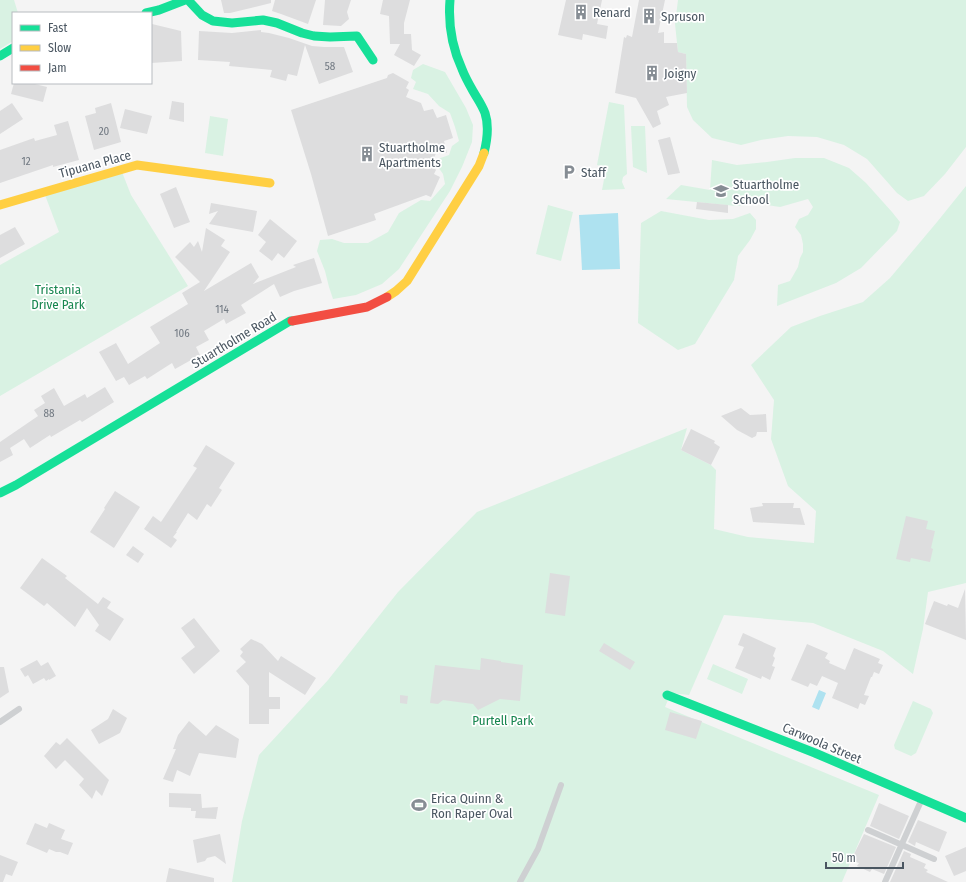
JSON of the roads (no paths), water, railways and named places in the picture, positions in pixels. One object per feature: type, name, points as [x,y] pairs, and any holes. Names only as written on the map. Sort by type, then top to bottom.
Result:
[{"type":"street","points":[[150,12],[185,0]]},
{"type":"street","points":[[188,0],[197,11],[213,21],[223,23],[248,22],[262,19],[272,21],[314,36],[357,36],[373,60]]},
{"type":"street","name":"Stuartholme Road","points":[[0,493],[23,481],[290,321],[367,307],[383,300],[407,281],[479,166],[485,149],[487,132],[485,117],[454,48],[449,24],[450,0]]},
{"type":"street","points":[[0,56],[12,49]]},
{"type":"street","name":"Tipuana Place","points":[[0,205],[137,165],[270,183]]},
{"type":"street","name":"Carwoola Street","points":[[667,695],[815,753],[966,818]]},
{"type":"lane","points":[[0,722],[19,709]]},
{"type":"lane","points":[[520,882],[538,849],[562,785]]},
{"type":"lane","points":[[885,882],[921,799]]},
{"type":"lane","points":[[868,830],[934,859]]},
{"type":"water","points":[[618,213],[620,269],[582,270],[579,215]]},
{"type":"water","points":[[819,690],[826,693],[819,710],[812,707]]},
{"type":"place","name":"Renard","points":[[581,12]]},
{"type":"place","name":"Spruson","points":[[649,16]]},
{"type":"place","name":"Joigny","points":[[652,73]]},
{"type":"place","name":"Stuartholme Apartments","points":[[367,154]]},
{"type":"place","name":"Staff","points":[[569,172]]},
{"type":"place","name":"Stuartholme School","points":[[721,191]]},
{"type":"place","name":"Erica Quinn & Ron Raper Oval","points":[[419,805]]},
{"type":"park label","name":"Tristania Drive Park","points":[[58,296]]},
{"type":"park label","name":"Purtell Park","points":[[503,720]]}]
